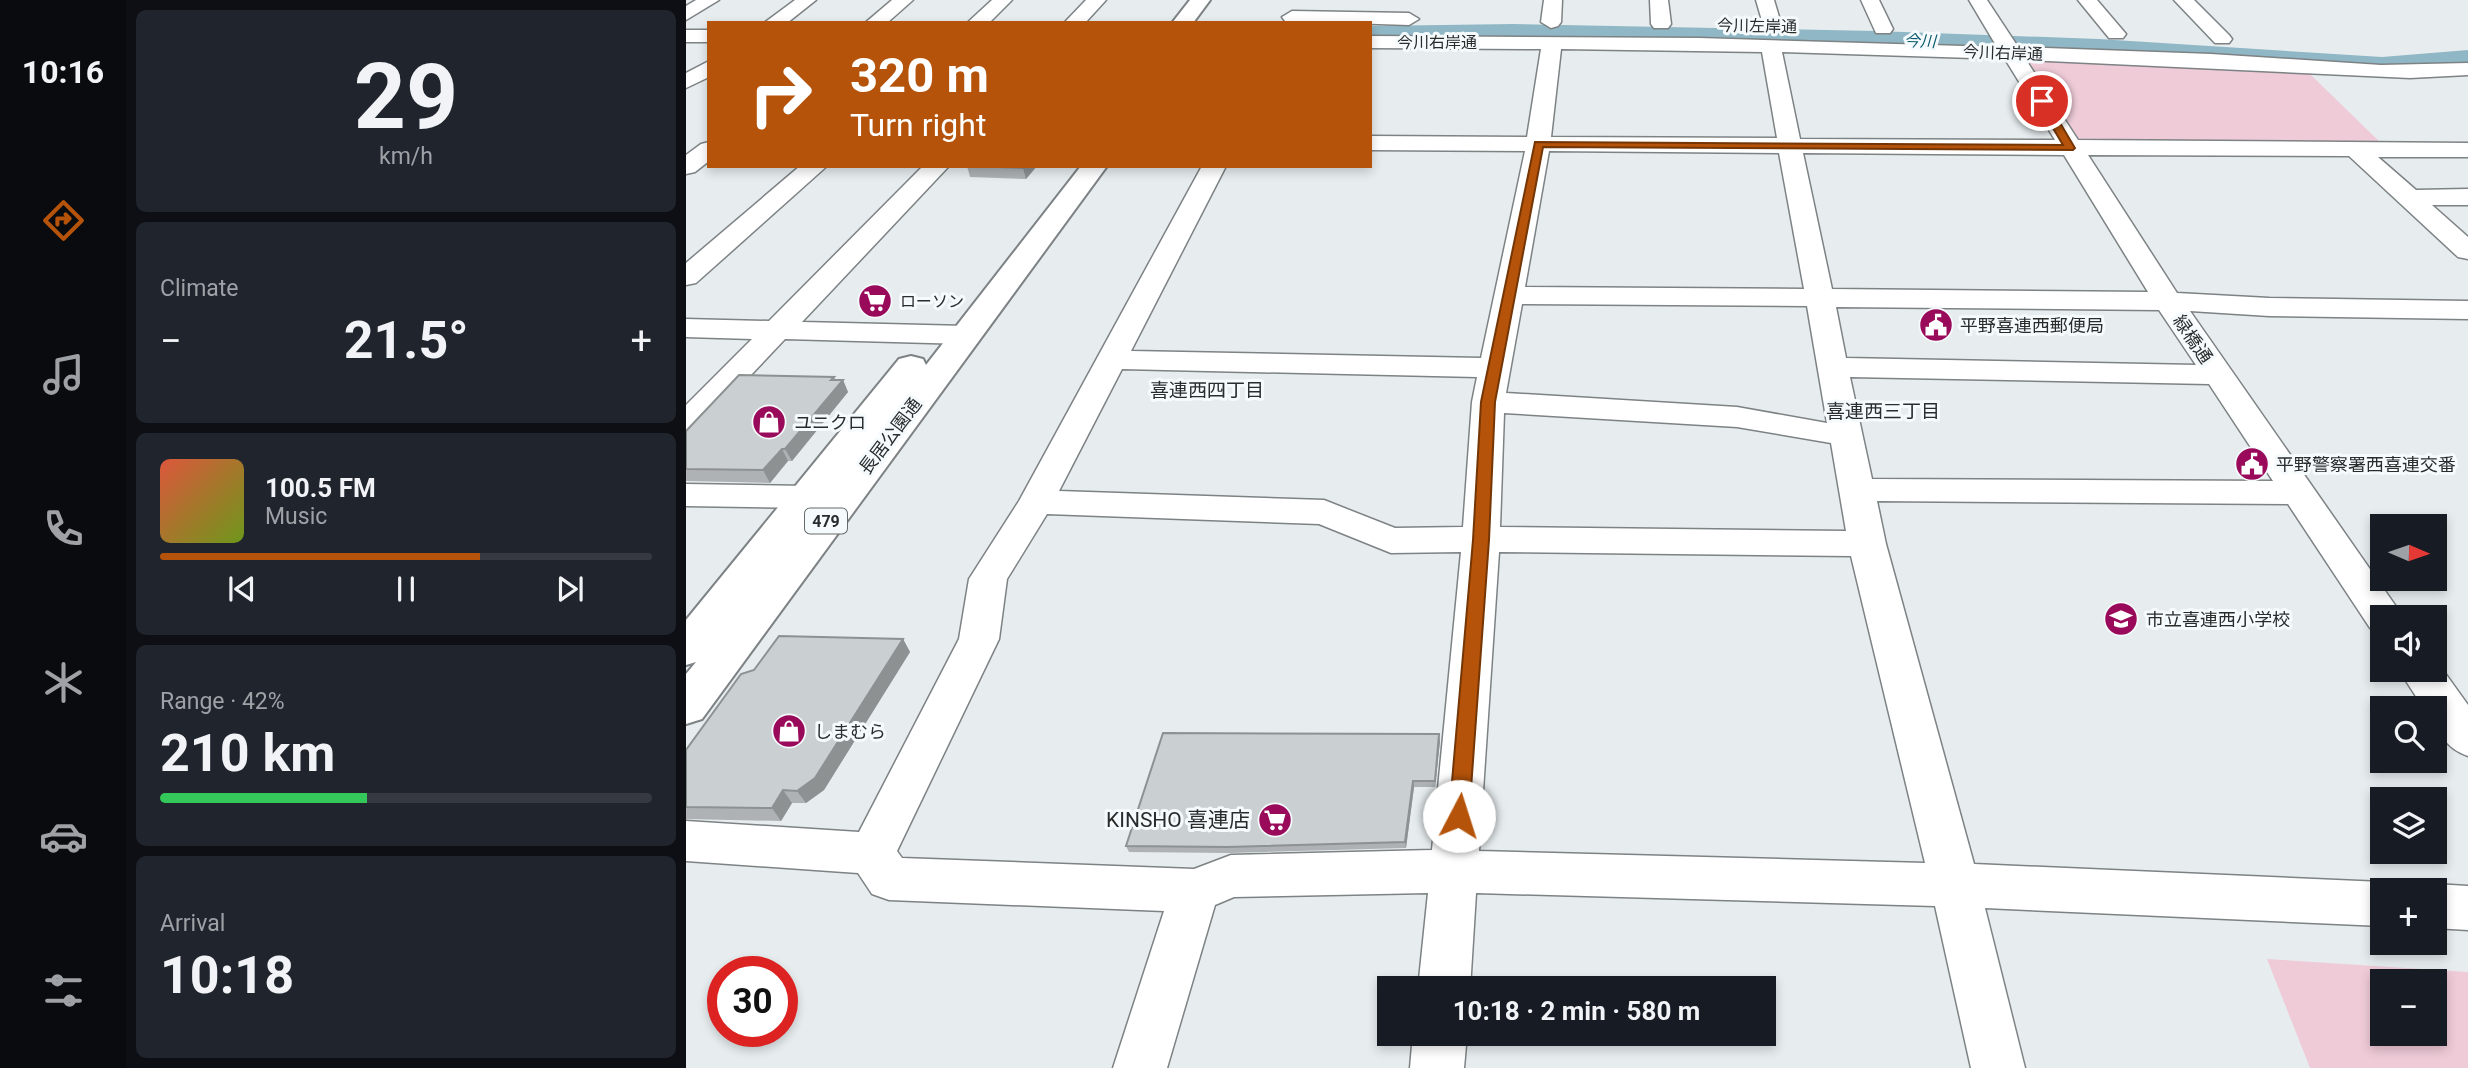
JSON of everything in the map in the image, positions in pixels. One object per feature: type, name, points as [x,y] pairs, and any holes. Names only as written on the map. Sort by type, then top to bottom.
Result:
[{"type":"highway","points":[[1184,21],[1200,0]]},
{"type":"highway","points":[[1203,21],[1219,0]]},
{"type":"highway","name":"長居公園通","points":[[686,707],[1067,168]]},
{"type":"highway","name":"長居公園通","points":[[686,649],[807,497],[951,335],[1092,168]]},
{"type":"street","points":[[686,14],[710,0]]},
{"type":"street","points":[[777,21],[807,0]]},
{"type":"street","points":[[878,21],[904,0]]},
{"type":"street","points":[[979,21],[1003,0]]},
{"type":"street","points":[[1076,21],[1097,0]]},
{"type":"street","points":[[1445,976],[1481,540],[1488,402],[1538,144],[1553,0]]},
{"type":"street","name":"今川左岸通","points":[[1659,0],[1654,24],[1772,37],[1883,29],[1909,30]]},
{"type":"street","points":[[1765,0],[1818,299],[1867,544],[1955,885],[1998,1068]]},
{"type":"street","points":[[1870,0],[1883,29]]},
{"type":"street","points":[[1978,0],[2000,33]]},
{"type":"street","points":[[2087,0],[2116,34]]},
{"type":"street","points":[[2183,0],[2222,38],[2195,38]]},
{"type":"street","points":[[1289,13],[1428,19]]},
{"type":"street","name":"今川右岸通","points":[[1372,42],[1551,27],[1772,37],[2014,53],[2239,62],[2354,72],[2417,73],[2468,69]]},
{"type":"street","points":[[1973,30],[2024,32]]},
{"type":"street","name":"緑橋通","points":[[2000,33],[2168,301],[2375,605]]},
{"type":"street","points":[[2090,34],[2142,36]]},
{"type":"street","points":[[686,36],[707,36]]},
{"type":"street","points":[[686,82],[707,68]]},
{"type":"street","points":[[1372,143],[2468,150]]},
{"type":"street","points":[[686,149],[707,149]]},
{"type":"street","points":[[2356,150],[2468,251]]},
{"type":"street","points":[[686,167],[707,151]]},
{"type":"street","points":[[686,277],[813,168]]},
{"type":"street","points":[[686,424],[935,168]]},
{"type":"street","points":[[872,853],[979,639],[988,579],[1036,502],[1213,168]]},
{"type":"street","points":[[2376,169],[2468,170]]},
{"type":"street","points":[[2408,198],[2468,197]]},
{"type":"street","points":[[1507,295],[2168,301],[2269,307],[2468,310]]},
{"type":"street","points":[[686,328],[951,335]]},
{"type":"street","points":[[1112,360],[1494,368]]},
{"type":"street","points":[[1832,367],[2217,375]]},
{"type":"street","points":[[1488,402],[1737,417],[1846,436]]},
{"type":"street","points":[[1856,490],[2298,493]]},
{"type":"street","points":[[686,495],[807,497]]},
{"type":"street","points":[[1036,502],[1324,512],[1391,541],[1867,544]]},
{"type":"street","points":[[2428,682],[2468,739]]},
{"type":"street","points":[[686,841],[872,853]]},
{"type":"street","points":[[872,853],[890,879],[1195,891],[1231,876],[1454,871],[1955,885],[2370,903]]},
{"type":"street","points":[[1139,1068],[1195,891]]},
{"type":"street","points":[[2447,907],[2468,908]]},
{"type":"street","points":[[1437,1068],[1439,1046]]},
{"type":"shaded area","points":[[2042,60],[2237,68],[2310,74],[2383,145],[2081,144],[2029,62]]},
{"type":"shaded area","points":[[2267,959],[2422,969],[2370,969],[2370,1046],[2447,1046],[2447,971],[2468,972],[2468,1068],[2310,1068]]},
{"type":"building","name":"ユニクロ","points":[[739,375],[834,377],[831,380],[843,380],[785,449],[763,470],[686,469],[686,431]]},
{"type":"building","name":"しまむら","points":[[779,636],[903,639],[815,778],[797,791],[783,790],[772,808],[686,807],[686,750],[741,674],[754,670]]},
{"type":"building","name":"KINSHO 喜連店","points":[[1163,733],[1439,734],[1435,781],[1413,781],[1405,842],[1227,847],[1126,846]]},
{"type":"waterway","name":"今川","points":[[1372,34],[1513,32],[1876,39],[2099,47],[2382,65],[2468,58]]},
{"type":"place","name":"ローソン","points":[[875,301]]},
{"type":"place","name":"平野喜連西郵便局","points":[[1936,325]]},
{"type":"place","name":"ユニクロ","points":[[769,422]]},
{"type":"place","name":"平野警察署西喜連交番","points":[[2252,464]]},
{"type":"place","name":"市立喜連西小学校","points":[[2121,619]]},
{"type":"place","name":"しまむら","points":[[789,731]]},
{"type":"place","name":"KINSHO 喜連店","points":[[1275,820]]},
{"type":"district","name":"喜連西四丁目","points":[[1207,390]]},
{"type":"district","name":"喜連西三丁目","points":[[1883,411]]},
{"type":"route","points":[[1459,816],[1481,540],[1488,402],[1538,144],[2070,148],[2042,101]]}]
